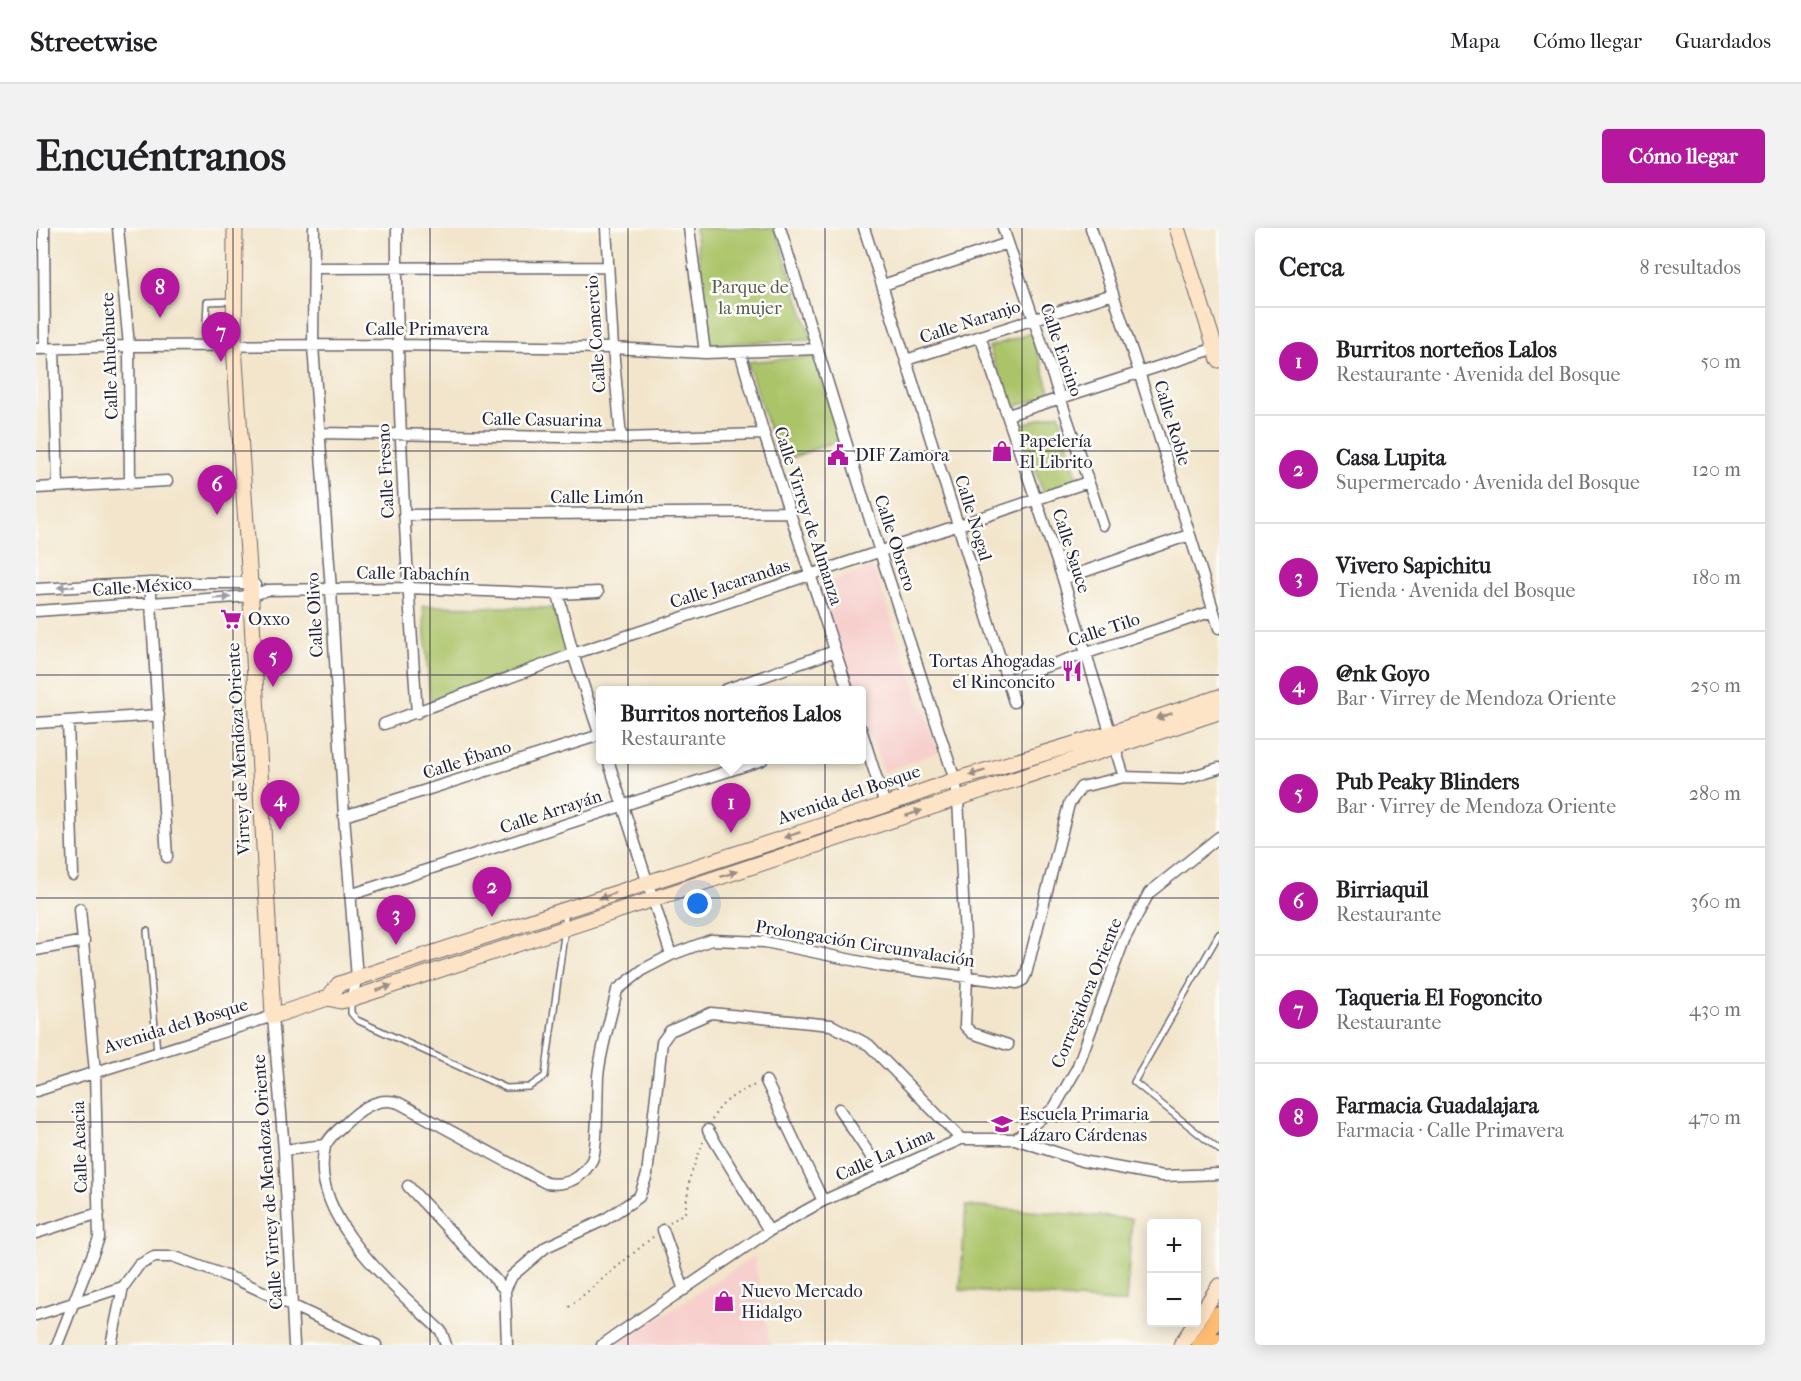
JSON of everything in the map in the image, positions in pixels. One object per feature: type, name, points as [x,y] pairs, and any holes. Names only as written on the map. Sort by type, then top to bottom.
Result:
[{"type":"main road","points":[[1200,1345],[1219,1314]]},
{"type":"main road","points":[[1216,1345],[1219,1341]]},
{"type":"street","points":[[44,228],[40,266],[58,486]]},
{"type":"street","name":"Calle Ahuehuete","points":[[118,228],[129,346],[130,484]]},
{"type":"street","name":"Virrey de Mendoza Oriente","points":[[235,228],[234,346],[250,589],[273,1016]]},
{"type":"street","name":"Calle Olivo","points":[[314,228],[313,346],[357,978],[351,999]]},
{"type":"street","name":"Calle Fresno","points":[[397,228],[400,433],[417,713]]},
{"type":"street","name":"Calle Comercio","points":[[606,228],[621,438]]},
{"type":"street","points":[[689,228],[705,353]]},
{"type":"street","name":"Calle Obrero","points":[[780,228],[880,552],[955,780],[958,798],[967,977],[965,1026],[972,1032],[1008,1046]]},
{"type":"street","name":"Calle Nogal","points":[[864,228],[1014,702]]},
{"type":"street","name":"Calle Encino","points":[[1003,228],[1103,525]]},
{"type":"street","name":"Calle Roble","points":[[1091,228],[1139,372],[1219,628]]},
{"type":"street","points":[[1008,415],[1139,372],[1218,351],[1177,228]]},
{"type":"street","points":[[883,285],[1008,243]]},
{"type":"street","points":[[314,267],[608,267]]},
{"type":"street","name":"Calle Naranjo","points":[[906,360],[1113,294]]},
{"type":"street","name":"Calle Sauce","points":[[980,336],[1063,579],[1124,777]]},
{"type":"street","name":"Calle Primavera","points":[[45,349],[129,346],[397,345],[613,348],[705,353],[818,349]]},
{"type":"street","name":"Calle Virrey de Almanza","points":[[740,352],[764,434],[847,686]]},
{"type":"street","name":"Calle Casuarina","points":[[320,433],[621,438],[764,434]]},
{"type":"street","points":[[36,488],[166,481]]},
{"type":"street","name":"Calle Jacarandas","points":[[384,724],[573,654],[1037,501],[1088,482]]},
{"type":"street","name":"Calle Limón","points":[[404,515],[790,512]]},
{"type":"street","points":[[1063,579],[1189,535]]},
{"type":"street","points":[[151,583],[167,857]]},
{"type":"street","name":"Calle México","points":[[36,589],[151,583],[250,589]]},
{"type":"street","name":"Calle Tabachín","points":[[250,589],[408,588],[558,594],[598,592]]},
{"type":"street","name":"Calle México","points":[[36,611],[151,603],[250,589]]},
{"type":"street","points":[[558,594],[573,654],[596,723]]},
{"type":"street","name":"Calle Tilo","points":[[1006,680],[1213,611]]},
{"type":"street","points":[[736,686],[835,651]]},
{"type":"street","name":"Avenida del Bosque","points":[[36,1090],[328,998],[341,1001],[351,999],[958,798],[1219,697]]},
{"type":"street","name":"Avenida del Bosque","points":[[328,998],[339,984],[955,780],[1219,712]]},
{"type":"street","points":[[36,723],[159,715]]},
{"type":"street","points":[[68,721],[74,875]]},
{"type":"street","name":"Calle Ébano","points":[[344,816],[596,736]]},
{"type":"street","points":[[866,745],[885,805]]},
{"type":"street","points":[[609,764],[621,806],[671,955]]},
{"type":"street","name":"Calle Arrayán","points":[[350,895],[747,764]]},
{"type":"street","points":[[1124,777],[1183,779],[1219,768]]},
{"type":"street","name":"Prolongación Circunvalación","points":[[326,1145],[333,1135],[357,1113],[383,1100],[390,1100],[435,1121],[546,1183],[560,1185],[571,1181],[582,1175],[593,1157],[598,1075],[617,990],[644,969],[671,955],[711,940],[765,942],[881,966],[1017,983],[1023,980],[1069,804],[1080,787],[1124,777]]},
{"type":"street","name":"Corregidora Oriente","points":[[1015,1139],[1054,1108],[1077,1068],[1124,940],[1149,893],[1219,837]]},
{"type":"street","name":"Calle Acacia","points":[[57,1345],[99,1238],[95,1072],[80,909]]},
{"type":"street","points":[[36,950],[84,941]]},
{"type":"street","points":[[507,1345],[506,1290],[512,1276],[546,1247],[604,1220],[639,1197],[647,1175],[662,1042],[670,1031],[711,1013],[831,1025],[869,1045],[961,1139]]},
{"type":"street","name":"Calle Virrey de Mendoza Oriente","points":[[273,1016],[284,1150],[294,1345]]},
{"type":"street","points":[[766,1081],[823,1201]]},
{"type":"street","points":[[839,1109],[882,1173]]},
{"type":"street","points":[[708,1130],[769,1231]]},
{"type":"street","name":"Calle La Lima","points":[[602,1345],[769,1231],[823,1201],[961,1139],[1015,1139],[1083,1161],[1163,1176],[1219,1174]]},
{"type":"street","points":[[284,1150],[326,1145],[325,1179],[336,1215],[351,1240],[373,1266],[441,1331],[446,1345]]},
{"type":"street","points":[[408,1186],[506,1290]]},
{"type":"street","points":[[36,1233],[99,1213]]},
{"type":"street","points":[[663,1230],[684,1290]]},
{"type":"street","points":[[111,1345],[123,1287],[139,1265],[154,1257],[175,1257],[240,1281],[376,1345]]},
{"type":"street","points":[[1201,1314],[1219,1286]]},
{"type":"street","points":[[36,1315],[123,1287]]},
{"type":"street","points":[[1181,1345],[1193,1327]]},
{"type":"lane","points":[[205,346],[207,302],[234,301]]},
{"type":"lane","points":[[351,999],[351,1013],[357,1020],[506,1088],[529,1087],[545,1076],[565,928],[565,909]]},
{"type":"lane","points":[[147,931],[157,1052]]},
{"type":"lane","points":[[1219,934],[1134,1082],[1219,1150]]},
{"type":"path","points":[[569,1307],[684,1212],[690,1177],[716,1111],[745,1088],[766,1081]]},
{"type":"shaded area","points":[[873,567],[939,752],[883,772],[866,723],[866,686],[853,686],[817,587]]},
{"type":"shaded area","name":"Nuevo Mercado Hidalgo","points":[[754,1256],[770,1345],[617,1345]]},
{"type":"green space","name":"Parque de la mujer","points":[[695,228],[775,228],[812,340],[711,344]]},
{"type":"green space","points":[[1032,333],[1051,395],[1009,408],[989,347]]},
{"type":"green space","points":[[817,356],[840,440],[780,462],[747,362]]},
{"type":"green space","points":[[1059,413],[1078,480],[1043,492],[1019,425]]},
{"type":"green space","points":[[423,606],[553,608],[569,654],[430,702]]},
{"type":"green space","points":[[966,1206],[1132,1219],[1126,1303],[960,1290]]},
{"type":"place","name":"Farmacia Guadalajara","points":[[160,318]]},
{"type":"place","name":"Taqueria El Fogoncito","points":[[221,362]]},
{"type":"place","name":"Papelería El Librito","points":[[1002,451]]},
{"type":"place","name":"DIF Zamora","points":[[838,455]]},
{"type":"place","name":"Birriaquil","points":[[217,515]]},
{"type":"place","name":"Oxxo","points":[[231,619]]},
{"type":"place","name":"Tortas Ahogadas el Rinconcito","points":[[1072,671]]},
{"type":"place","name":"Pub Peaky Blinders","points":[[273,687]]},
{"type":"place","name":"@nk Goyo","points":[[280,830]]},
{"type":"place","name":"Burritos norteños Lalos","points":[[731,833]]},
{"type":"place","name":"Casa Lupita","points":[[492,917]]},
{"type":"place","name":"Vivero Sapichitu","points":[[396,945]]},
{"type":"place","name":"Escuela Primaria Lázaro Cárdenas","points":[[1002,1124]]},
{"type":"place","name":"Nuevo Mercado Hidalgo","points":[[724,1301]]}]
